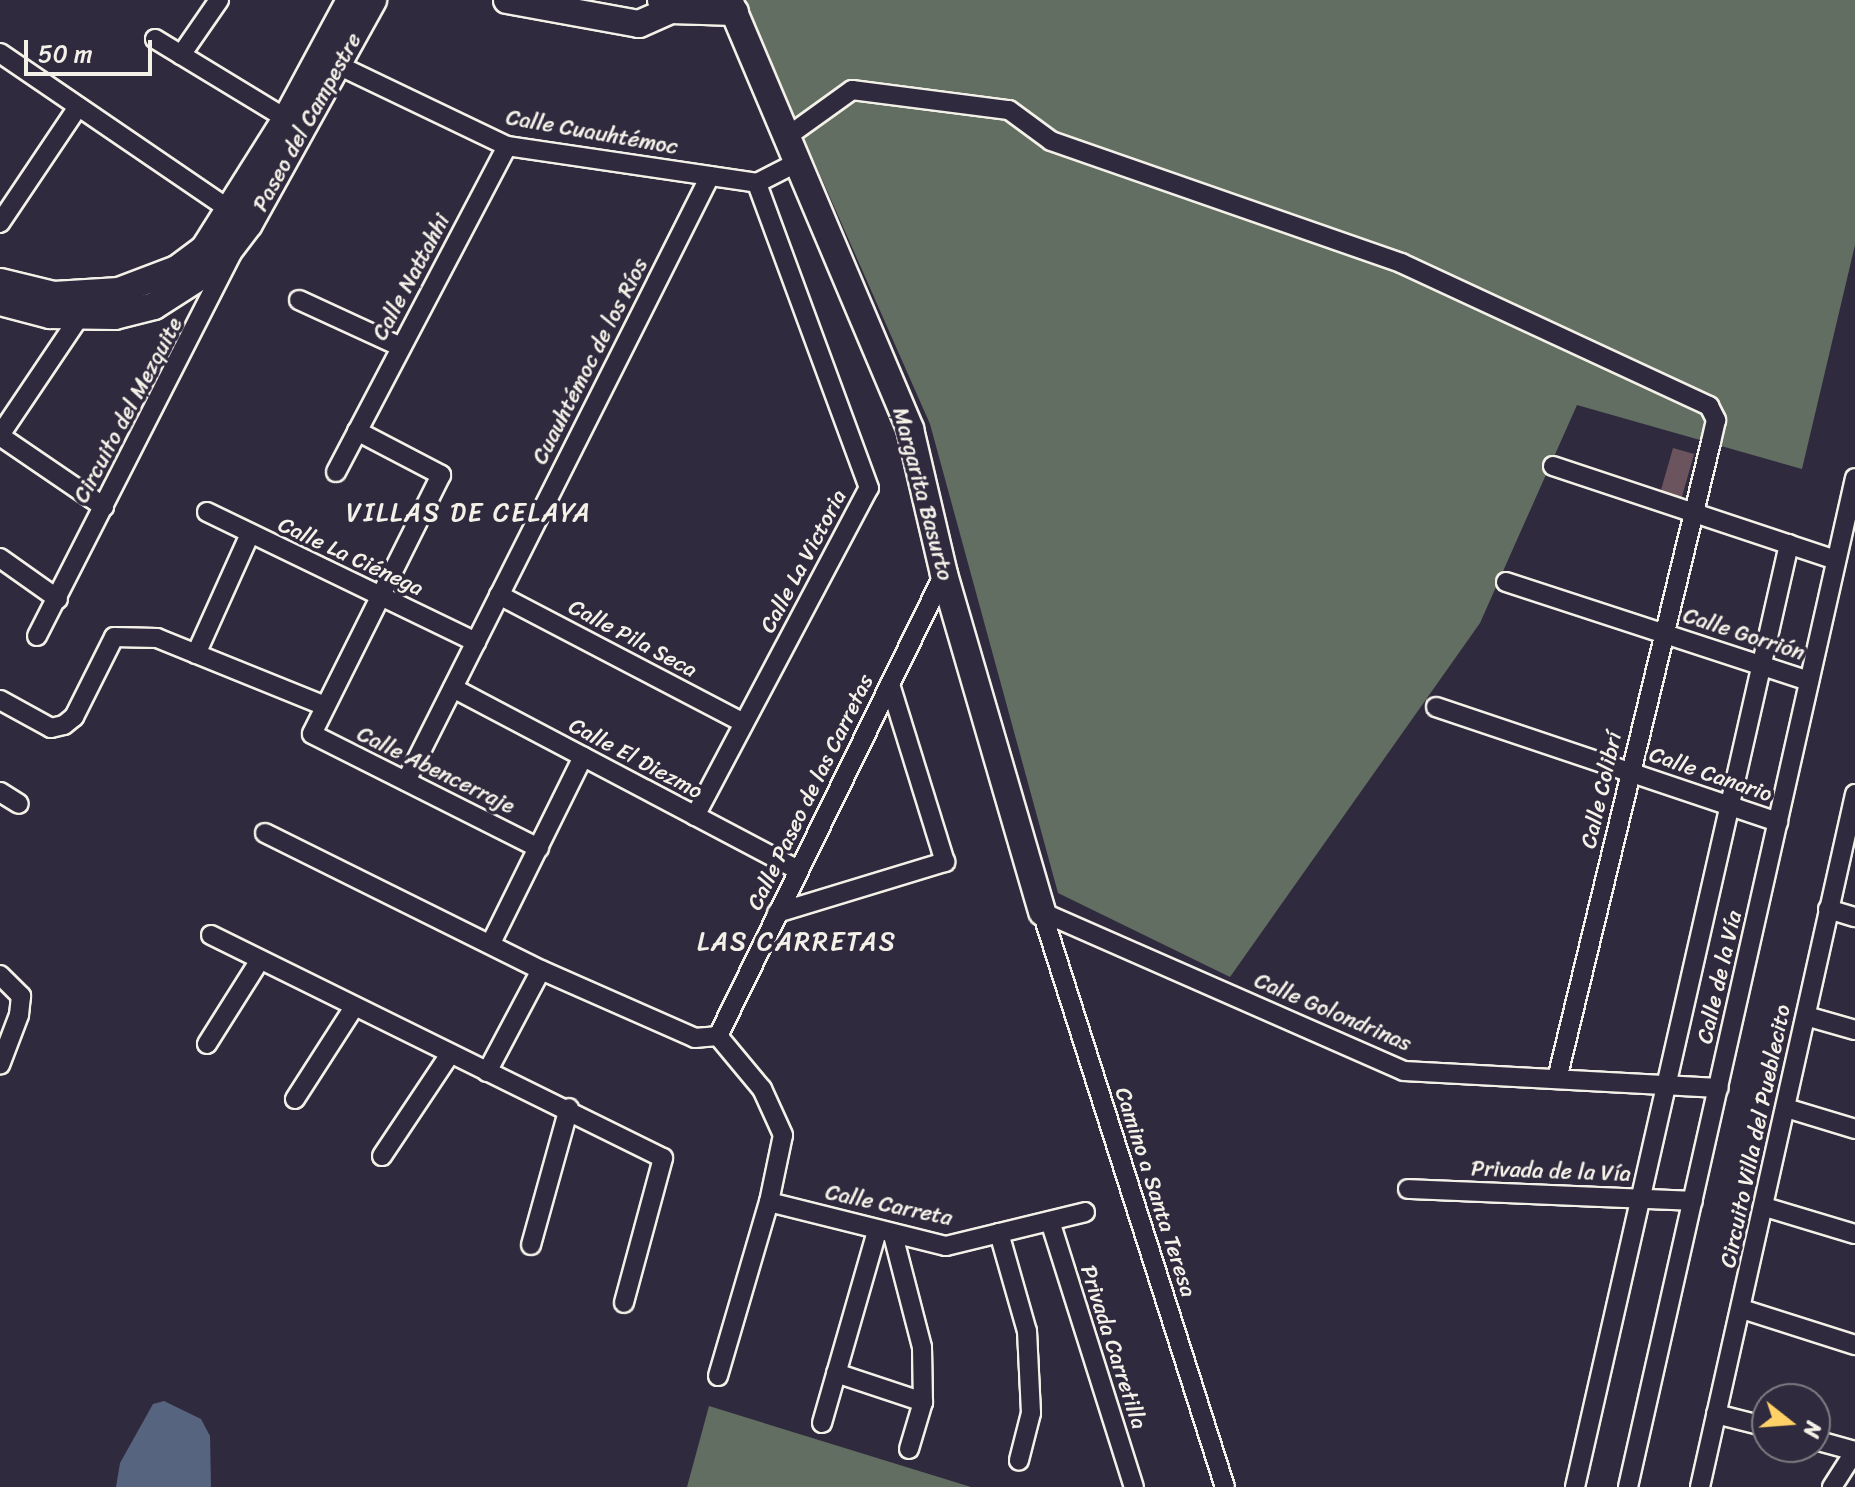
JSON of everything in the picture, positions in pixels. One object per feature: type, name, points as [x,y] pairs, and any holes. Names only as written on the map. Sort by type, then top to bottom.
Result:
[{"type":"street","points":[[181,55],[219,0]]},
{"type":"street","name":"Paseo del Campestre","points":[[0,302],[80,317],[115,316],[154,306],[218,265],[236,243],[296,124],[350,0]]},
{"type":"street","name":"Paseo del Campestre","points":[[0,282],[54,295],[95,295],[146,284],[177,269],[204,249],[340,66],[373,0]]},
{"type":"street","points":[[507,0],[639,24],[666,5],[732,6]]},
{"type":"street","name":"Margarita Basurto","points":[[732,6],[910,429],[944,574],[1042,912]]},
{"type":"street","points":[[155,39],[296,124]]},
{"type":"street","points":[[0,53],[232,211]]},
{"type":"street","name":"Calle Cuauhtémoc","points":[[340,66],[507,146],[757,183]]},
{"type":"street","name":"Calle Colibrí","points":[[788,136],[852,90],[1009,110],[1051,141],[1401,263],[1709,406],[1716,420],[1557,1079]]},
{"type":"street","points":[[0,223],[78,107]]},
{"type":"street","name":"Calle Nattahhi","points":[[336,472],[507,146]]},
{"type":"street","points":[[757,183],[798,162]]},
{"type":"street","name":"Cuauhtémoc de los Ríos","points":[[406,781],[710,176]]},
{"type":"street","name":"Calle La Victoria","points":[[695,816],[869,488],[757,183]]},
{"type":"street","name":"Circuito del Mezquite","points":[[37,636],[224,278],[236,243]]},
{"type":"street","points":[[95,295],[0,435],[104,507]]},
{"type":"street","points":[[299,300],[401,347]]},
{"type":"street","points":[[3,709],[51,728],[64,725],[74,717],[114,637],[157,638],[325,706],[441,475],[357,431]]},
{"type":"street","points":[[1553,466],[1836,560]]},
{"type":"street","name":"Calle de la Vía","points":[[1628,1487],[1855,478]]},
{"type":"street","name":"Calle La Ciénega","points":[[207,512],[476,642]]},
{"type":"street","points":[[196,654],[250,534]]},
{"type":"street","name":"Calle de la Vía","points":[[1575,1487],[1662,1085],[1789,544]]},
{"type":"street","points":[[0,558],[58,599]]},
{"type":"street","name":"Calle Paseo de las Carretas","points":[[718,1036],[797,869],[944,574]]},
{"type":"street","name":"Calle Gorrión","points":[[1506,582],[1809,681]]},
{"type":"street","name":"Calle Pila Seca","points":[[499,595],[744,723]]},
{"type":"street","points":[[777,913],[945,862],[890,684]]},
{"type":"street","name":"Calle El Diezmo","points":[[453,688],[797,869]]},
{"type":"street","name":"Calle Abencerraje","points":[[325,706],[312,734],[539,848]]},
{"type":"street","name":"Calle Canario","points":[[1436,707],[1778,822]]},
{"type":"street","points":[[491,943],[583,757]]},
{"type":"street","points":[[0,792],[19,804]]},
{"type":"street","name":"Circuito Villa del Pueblecito","points":[[1700,1487],[1855,794]]},
{"type":"street","points":[[265,833],[541,970],[695,1038],[718,1036],[762,1089],[783,1135],[769,1202],[718,1376]]},
{"type":"street","points":[[1828,909],[1855,917]]},
{"type":"street","name":"Calle Golondrinas","points":[[1042,912],[1404,1071],[1719,1088]]},
{"type":"street","name":"Camino a Santa Teresa","points":[[1042,912],[1225,1487]]},
{"type":"street","points":[[211,935],[487,1072],[569,1108],[663,1158],[624,1303]]},
{"type":"street","points":[[207,1044],[260,960]]},
{"type":"street","points":[[487,1072],[541,970]]},
{"type":"street","points":[[0,975],[21,996],[19,1015],[0,1065]]},
{"type":"street","points":[[295,1099],[354,1007]]},
{"type":"street","points":[[1806,1016],[1855,1030]]},
{"type":"street","points":[[382,1156],[450,1054]]},
{"type":"street","points":[[531,1245],[569,1108]]},
{"type":"street","points":[[1786,1108],[1855,1129]]},
{"type":"street","name":"Privada de la Vía","points":[[1408,1189],[1693,1201]]},
{"type":"street","name":"Calle Carreta","points":[[769,1202],[946,1246],[1085,1212]]},
{"type":"street","points":[[1765,1207],[1855,1234]]},
{"type":"street","name":"Privada Carretilla","points":[[1050,1221],[1134,1487]]},
{"type":"street","points":[[822,1423],[836,1373],[885,1233]]},
{"type":"street","points":[[885,1233],[922,1347],[923,1402],[909,1449]]},
{"type":"street","points":[[999,1233],[1027,1331],[1031,1413],[1019,1460]]},
{"type":"street","points":[[1742,1309],[1855,1345]]},
{"type":"street","points":[[836,1373],[923,1402]]},
{"type":"street","points":[[1716,1414],[1751,1423]]},
{"type":"street","points":[[1831,1444],[1855,1451],[1832,1487]]},
{"type":"green space","points":[[743,0],[1855,0],[1855,245],[1802,469],[1577,405],[1480,623],[1230,977],[1058,893],[930,424]]},
{"type":"green space","points":[[709,1406],[971,1487],[687,1487]]},
{"type":"water","points":[[164,1401],[201,1419],[210,1436],[211,1487],[116,1487],[120,1463],[153,1404]]},
{"type":"building","points":[[1673,448],[1694,454],[1681,500],[1660,494]]},
{"type":"district","name":"VILLAS DE CELAYA","points":[[469,513]]},
{"type":"district","name":"LAS CARRETAS","points":[[797,942]]}]
